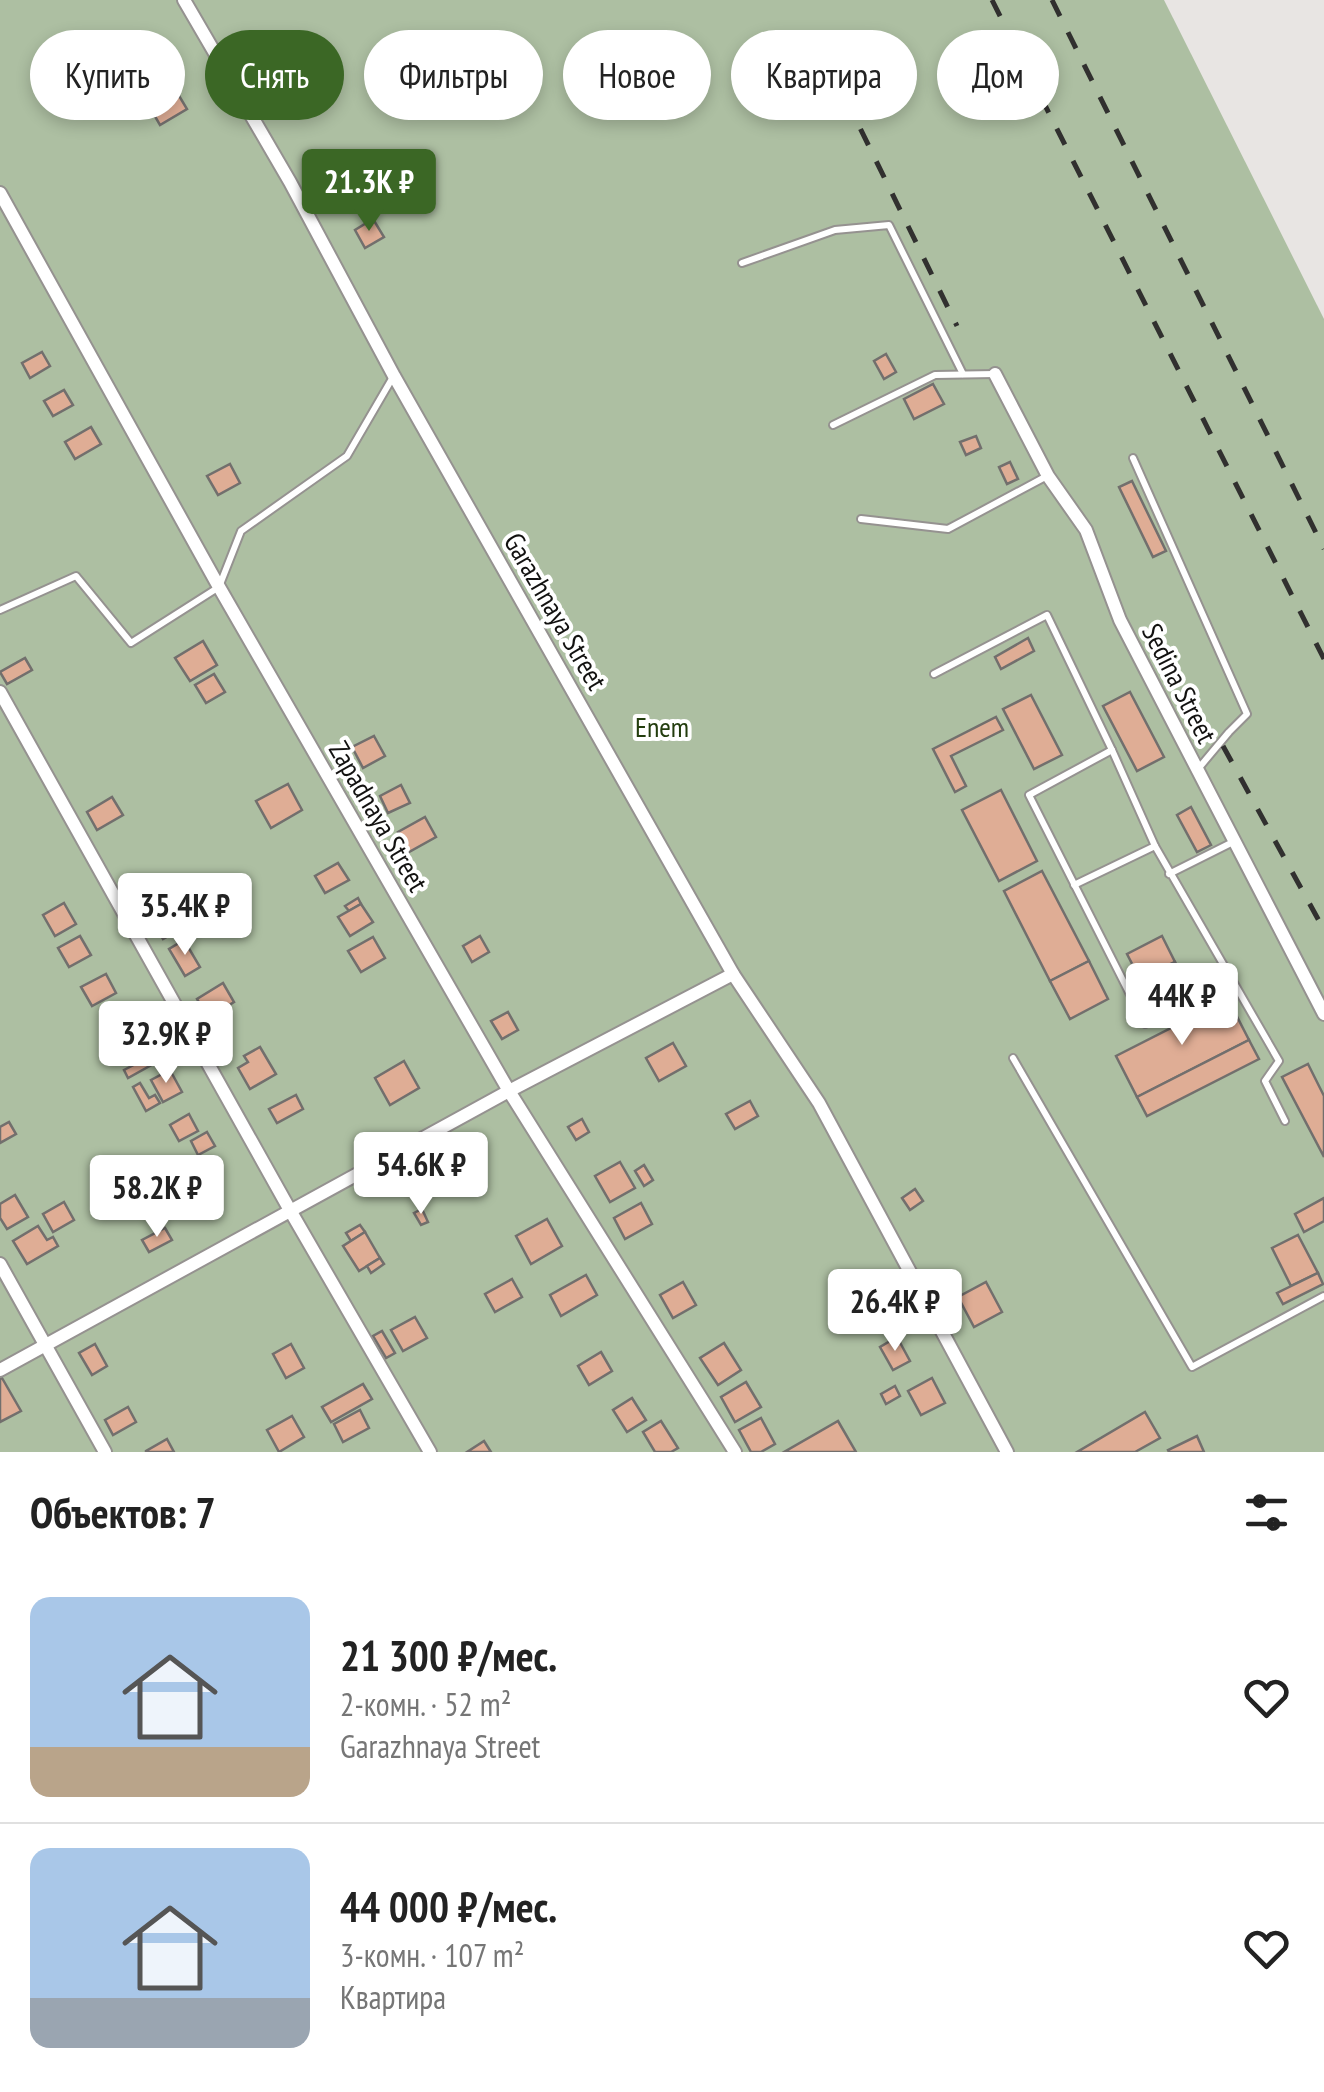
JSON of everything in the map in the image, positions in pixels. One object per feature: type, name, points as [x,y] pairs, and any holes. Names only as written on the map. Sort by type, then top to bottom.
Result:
[{"type":"street","name":"Garazhnaya Street","points":[[184,0],[733,974],[819,1103],[1006,1452]]},
{"type":"street","name":"Zapadnaya Street","points":[[0,194],[219,587],[509,1091],[735,1452]]},
{"type":"street","name":"Sedina Street","points":[[995,374],[1048,476],[1086,530],[1120,620],[1324,1014]]},
{"type":"street","points":[[0,692],[430,1452]]},
{"type":"street","points":[[0,1370],[509,1091],[733,974]]},
{"type":"street","points":[[0,1264],[104,1452]]},
{"type":"lane","points":[[742,264],[836,230],[889,224],[963,374]]},
{"type":"lane","points":[[833,425],[935,375],[995,374]]},
{"type":"lane","points":[[0,610],[76,576],[131,643],[219,587],[241,531],[348,456],[394,376]]},
{"type":"lane","points":[[1133,458],[1247,714],[1198,770]]},
{"type":"lane","points":[[860,520],[948,530],[1048,476]]},
{"type":"lane","points":[[934,674],[1047,615],[1154,846],[1280,1061],[1266,1080],[1285,1121]]},
{"type":"lane","points":[[1112,750],[1030,796],[1144,1024],[1230,980]]},
{"type":"lane","points":[[1170,874],[1234,841]]},
{"type":"lane","points":[[1074,885],[1154,846]]},
{"type":"lane","points":[[1013,1058],[1192,1367],[1324,1296]]},
{"type":"green space","name":"Enem","points":[[0,0],[1164,0],[1324,319],[1324,1452],[0,1452]]},
{"type":"building","points":[[373,219],[384,237],[365,248],[355,230]]},
{"type":"building","points":[[42,352],[50,366],[30,378],[22,363]]},
{"type":"building","points":[[886,354],[896,372],[884,379],[874,361]]},
{"type":"building","points":[[933,384],[944,404],[914,419],[904,399]]},
{"type":"building","points":[[64,390],[73,405],[53,416],[44,401]]},
{"type":"building","points":[[91,427],[101,444],[75,459],[65,442]]},
{"type":"building","points":[[976,436],[981,448],[966,455],[960,442]]},
{"type":"building","points":[[1010,462],[1018,479],[1007,484],[999,467]]},
{"type":"building","points":[[230,464],[240,483],[218,495],[207,476]]},
{"type":"building","points":[[1132,481],[1166,551],[1153,557],[1119,487]]},
{"type":"building","points":[[1028,638],[1034,651],[1001,669],[995,657]]},
{"type":"building","points":[[203,641],[217,665],[190,681],[175,658]]},
{"type":"building","points":[[25,658],[32,670],[7,684],[0,672]]},
{"type":"building","points":[[214,674],[225,692],[206,703],[195,685]]},
{"type":"building","points":[[1130,692],[1164,757],[1137,771],[1103,706]]},
{"type":"building","points":[[1031,695],[1062,755],[1034,769],[1003,709]]},
{"type":"building","points":[[996,717],[1003,730],[951,756],[966,786],[955,792],[933,749]]},
{"type":"building","points":[[374,736],[385,756],[363,768],[352,747]]},
{"type":"building","points":[[288,784],[302,810],[271,828],[256,801]]},
{"type":"building","points":[[401,785],[410,803],[388,813],[380,796]]},
{"type":"building","points":[[1001,790],[1037,861],[999,881],[962,810]]},
{"type":"building","points":[[112,797],[123,815],[97,830],[87,812]]},
{"type":"building","points":[[1191,807],[1211,845],[1197,852],[1177,815]]},
{"type":"building","points":[[425,817],[436,837],[409,852],[398,832]]},
{"type":"building","points":[[338,863],[349,880],[325,893],[315,876]]},
{"type":"building","points":[[1042,871],[1089,961],[1050,981],[1004,891]]},
{"type":"building","points":[[358,898],[361,904],[349,911],[345,906]]},
{"type":"building","points":[[64,903],[76,924],[55,936],[43,915]]},
{"type":"building","points":[[361,904],[373,922],[350,936],[338,917]]},
{"type":"building","points":[[173,908],[184,927],[163,939],[152,919]]},
{"type":"building","points":[[80,936],[91,955],[69,967],[58,948]]},
{"type":"building","points":[[480,936],[489,952],[472,962],[463,946]]},
{"type":"building","points":[[1162,936],[1175,962],[1140,979],[1127,954]]},
{"type":"building","points":[[373,937],[385,958],[361,972],[348,951]]},
{"type":"building","points":[[184,940],[200,967],[185,976],[169,949]]},
{"type":"building","points":[[1089,961],[1108,999],[1070,1019],[1050,981]]},
{"type":"building","points":[[1175,962],[1180,972],[1167,978],[1162,968]]},
{"type":"building","points":[[106,974],[116,993],[92,1006],[81,987]]},
{"type":"building","points":[[223,983],[234,1002],[208,1018],[197,999]]},
{"type":"building","points":[[1228,999],[1249,1040],[1137,1097],[1116,1056]]},
{"type":"building","points":[[508,1012],[518,1030],[502,1039],[491,1021]]},
{"type":"building","points":[[1249,1040],[1259,1059],[1147,1116],[1137,1097]]},
{"type":"building","points":[[673,1043],[686,1066],[659,1081],[646,1058]]},
{"type":"building","points":[[260,1047],[276,1074],[250,1089],[238,1068],[248,1062],[244,1056]]},
{"type":"building","points":[[151,1056],[155,1063],[128,1078],[124,1070]]},
{"type":"building","points":[[404,1061],[419,1088],[390,1105],[375,1078]]},
{"type":"building","points":[[1308,1064],[1324,1096],[1324,1157],[1282,1077]]},
{"type":"building","points":[[170,1070],[182,1092],[163,1102],[151,1080]]},
{"type":"building","points":[[140,1083],[149,1098],[155,1095],[160,1103],[146,1111],[133,1087]]},
{"type":"building","points":[[296,1095],[303,1109],[277,1123],[269,1109]]},
{"type":"building","points":[[750,1101],[758,1116],[735,1129],[726,1114]]},
{"type":"building","points":[[189,1114],[198,1131],[179,1141],[170,1125]]},
{"type":"building","points":[[582,1119],[589,1132],[576,1140],[568,1127]]},
{"type":"building","points":[[9,1122],[16,1134],[0,1143],[0,1127]]},
{"type":"building","points":[[207,1132],[215,1146],[198,1155],[191,1141]]},
{"type":"building","points":[[620,1162],[635,1188],[610,1202],[595,1176]]},
{"type":"building","points":[[644,1165],[653,1180],[644,1186],[635,1171]]},
{"type":"building","points":[[915,1189],[923,1201],[910,1210],[902,1198]]},
{"type":"building","points":[[15,1195],[28,1217],[7,1229],[0,1218],[0,1204]]},
{"type":"building","points":[[1324,1198],[1324,1221],[1304,1232],[1295,1214]]},
{"type":"building","points":[[64,1202],[74,1220],[53,1232],[43,1214]]},
{"type":"building","points":[[641,1203],[652,1224],[625,1239],[614,1218]]},
{"type":"building","points":[[422,1209],[428,1222],[421,1225],[414,1213]]},
{"type":"building","points":[[547,1219],[562,1246],[531,1264],[516,1236]]},
{"type":"building","points":[[360,1225],[365,1232],[351,1241],[346,1233]]},
{"type":"building","points":[[38,1226],[47,1240],[53,1237],[58,1246],[27,1264],[13,1241]]},
{"type":"building","points":[[165,1228],[172,1240],[149,1252],[142,1240]]},
{"type":"building","points":[[365,1232],[380,1258],[359,1271],[343,1246]]},
{"type":"building","points":[[1298,1235],[1318,1273],[1291,1286],[1272,1248]]},
{"type":"building","points":[[380,1258],[384,1264],[371,1273],[367,1266]]},
{"type":"building","points":[[1318,1273],[1323,1284],[1283,1304],[1277,1293]]},
{"type":"building","points":[[586,1275],[597,1295],[561,1316],[550,1295]]},
{"type":"building","points":[[512,1279],[522,1297],[495,1312],[485,1294]]},
{"type":"building","points":[[683,1282],[696,1305],[673,1318],[660,1295]]},
{"type":"building","points":[[986,1282],[1002,1312],[974,1327],[958,1297]]},
{"type":"building","points":[[886,1292],[898,1314],[865,1332],[853,1311]]},
{"type":"building","points":[[415,1317],[427,1338],[403,1351],[391,1330]]},
{"type":"building","points":[[382,1331],[395,1353],[386,1358],[373,1336]]},
{"type":"building","points":[[897,1337],[910,1361],[893,1370],[880,1347]]},
{"type":"building","points":[[724,1343],[741,1370],[718,1385],[700,1358]]},
{"type":"building","points":[[95,1344],[107,1366],[92,1375],[79,1353]]},
{"type":"building","points":[[291,1344],[304,1368],[286,1378],[273,1354]]},
{"type":"building","points":[[601,1352],[612,1371],[589,1385],[578,1366]]},
{"type":"building","points":[[932,1378],[945,1403],[921,1415],[908,1391]]},
{"type":"building","points":[[0,1379],[21,1411],[0,1422]]},
{"type":"building","points":[[746,1382],[761,1407],[735,1422],[721,1397]]},
{"type":"building","points":[[363,1384],[372,1399],[331,1422],[322,1407]]},
{"type":"building","points":[[895,1386],[900,1396],[886,1404],[881,1394]]},
{"type":"building","points":[[632,1398],[646,1420],[627,1432],[613,1410]]},
{"type":"building","points":[[128,1407],[136,1422],[113,1435],[105,1420]]},
{"type":"building","points":[[360,1410],[369,1428],[343,1442],[334,1424]]},
{"type":"building","points":[[1145,1412],[1160,1438],[1135,1452],[1077,1452]]},
{"type":"building","points":[[292,1416],[304,1437],[279,1452],[267,1430]]},
{"type":"building","points":[[761,1418],[775,1444],[761,1452],[751,1452],[739,1430]]},
{"type":"building","points":[[661,1421],[678,1448],[671,1452],[655,1452],[643,1432]]},
{"type":"building","points":[[838,1421],[856,1452],[784,1452]]},
{"type":"building","points":[[1197,1436],[1204,1452],[1169,1452],[1168,1450]]},
{"type":"building","points":[[167,1439],[174,1452],[146,1452],[146,1451]]},
{"type":"building","points":[[484,1441],[491,1452],[467,1452]]},
{"type":"railway","points":[[992,0],[1324,659]]},
{"type":"railway","points":[[1052,0],[1324,549]]},
{"type":"railway","points":[[856,120],[957,326]]},
{"type":"railway","points":[[1223,746],[1324,930]]}]
